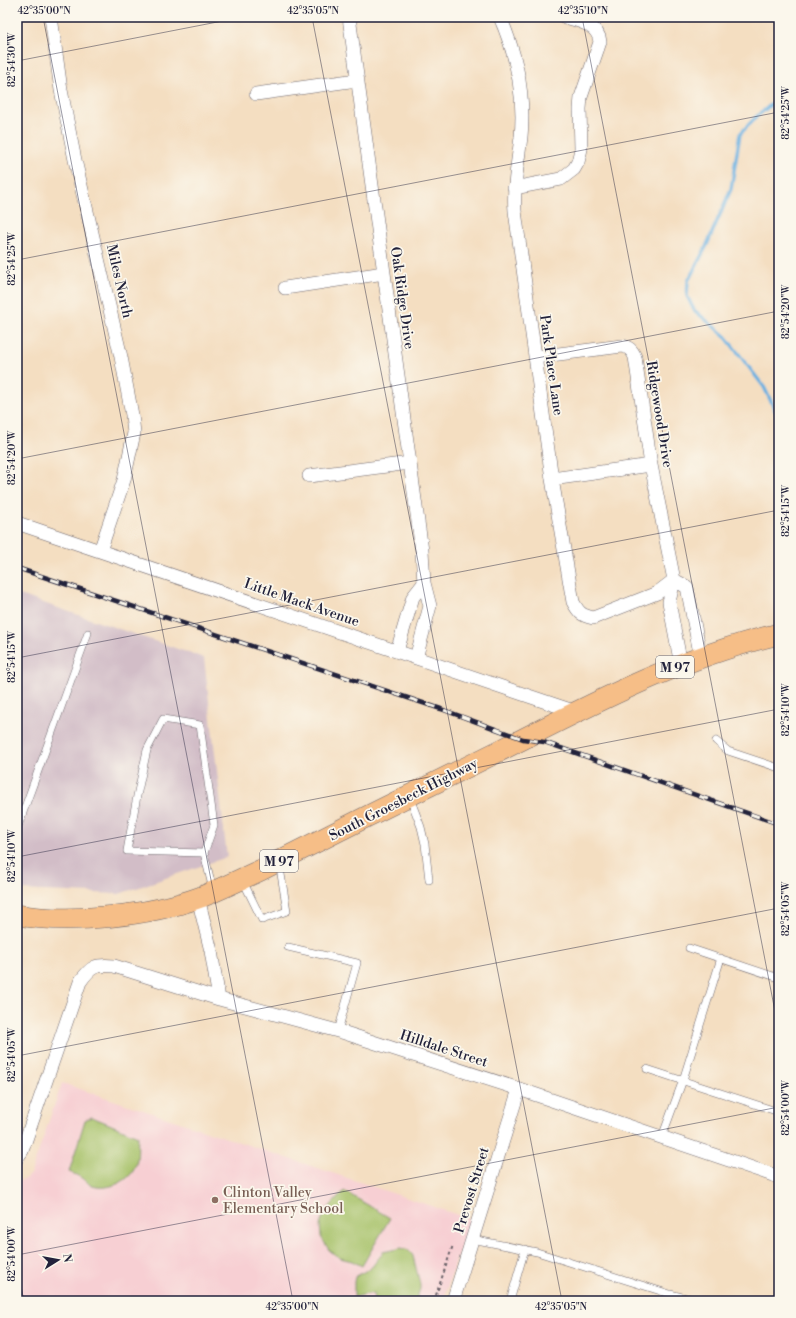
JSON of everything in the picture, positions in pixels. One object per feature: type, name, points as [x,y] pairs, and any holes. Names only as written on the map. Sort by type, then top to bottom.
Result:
[{"type":"main road","name":"South Groesbeck Highway","points":[[17,915],[48,918],[96,917],[137,912],[173,905],[206,895],[279,861],[576,712],[681,665],[757,639],[779,634]]},
{"type":"street","name":"Miles North","points":[[51,17],[61,90],[75,160],[121,357],[134,433],[124,480],[100,551]]},
{"type":"street","name":"Oak Ridge Drive","points":[[349,17],[422,551],[424,583],[430,606],[416,658]]},
{"type":"street","points":[[514,188],[561,179],[574,169],[581,157],[581,97],[600,42],[600,38],[599,34],[591,27],[565,17]]},
{"type":"street","name":"Park Place Lane","points":[[504,19],[515,58],[522,100],[521,136],[514,188],[514,211],[552,479],[573,602],[578,612],[593,618],[657,593],[674,580]]},
{"type":"street","points":[[256,94],[357,80]]},
{"type":"street","points":[[286,288],[384,273]]},
{"type":"street","name":"Ridgewood Drive","points":[[535,357],[622,346],[629,348],[635,357],[651,465],[674,580],[669,602],[681,665]]},
{"type":"street","points":[[310,476],[410,463]]},
{"type":"street","points":[[552,479],[651,465]]},
{"type":"street","name":"Little Mack Avenue","points":[[17,523],[576,712]]},
{"type":"street","points":[[674,580],[687,587],[701,658]]},
{"type":"street","points":[[397,651],[413,597],[424,583]]},
{"type":"street","points":[[206,895],[211,951],[219,999]]},
{"type":"street","name":"Hilldale Street","points":[[17,1158],[22,1151],[80,982],[86,973],[96,966],[102,965],[114,966],[219,999],[338,1031],[519,1089],[779,1176]]},
{"type":"street","name":"Prevost Street","points":[[453,1301],[519,1089]]},
{"type":"lane","points":[[17,829],[88,633]]},
{"type":"lane","points":[[204,853],[127,852],[147,750],[163,719],[200,725],[214,825],[204,853],[206,895]]},
{"type":"lane","points":[[716,741],[728,751],[779,768]]},
{"type":"lane","points":[[409,796],[421,827],[425,844],[429,880]]},
{"type":"lane","points":[[242,879],[262,920],[287,911],[279,861]]},
{"type":"lane","points":[[288,947],[357,963],[338,1031]]},
{"type":"lane","points":[[688,948],[779,978]]},
{"type":"lane","points":[[662,1137],[683,1080],[721,958]]},
{"type":"lane","points":[[647,1069],[779,1112]]},
{"type":"lane","points":[[472,1238],[544,1254],[670,1294],[698,1301]]},
{"type":"lane","points":[[510,1301],[525,1249]]},
{"type":"path","points":[[434,1301],[453,1245]]},
{"type":"shaded area","points":[[17,594],[204,658],[227,857],[119,894],[17,890]]},
{"type":"shaded area","name":"Clinton Valley Elementary School","points":[[62,1083],[470,1219],[443,1301],[17,1301],[17,1181],[24,1180],[31,1173]]},
{"type":"green space","points":[[92,1117],[138,1136],[137,1159],[135,1167],[123,1181],[110,1186],[96,1187],[90,1185],[85,1180],[69,1172],[85,1120]]},
{"type":"green space","points":[[344,1191],[390,1218],[362,1266],[352,1261],[340,1258],[329,1250],[321,1237],[320,1225],[324,1213]]},
{"type":"green space","points":[[401,1248],[409,1250],[413,1256],[420,1284],[416,1301],[374,1301],[373,1293],[354,1297],[355,1277],[372,1267],[383,1252]]},
{"type":"waterway","points":[[779,98],[756,117],[740,134],[731,189],[706,247],[688,281],[687,296],[694,310],[725,336],[764,387],[779,418]]},
{"type":"railway","points":[[17,568],[441,709],[523,739],[544,742],[779,824]]},
{"type":"place","name":"Clinton Valley Elementary School","points":[[215,1200]]}]
